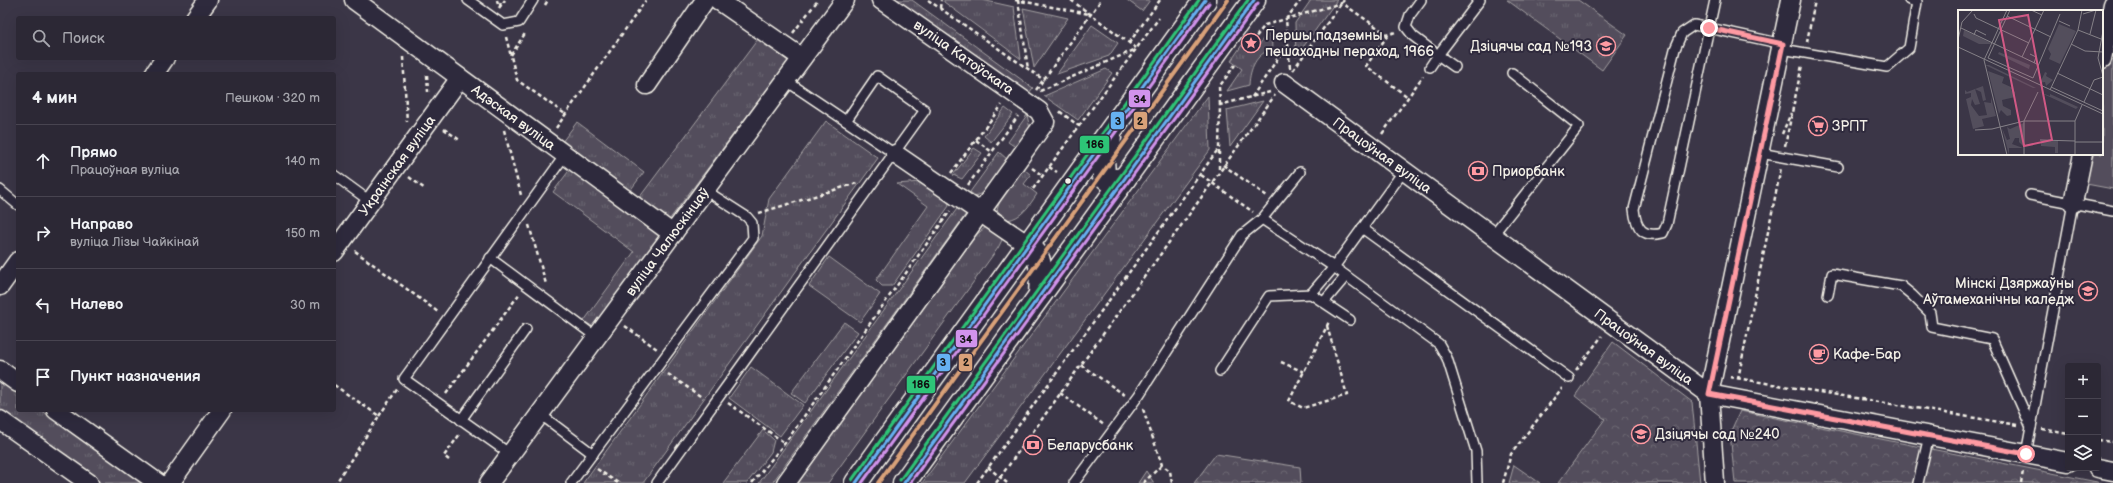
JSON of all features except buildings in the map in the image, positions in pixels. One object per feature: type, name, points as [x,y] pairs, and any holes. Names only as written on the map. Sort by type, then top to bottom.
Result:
[{"type":"main road","points":[[856,483],[1205,0]]},
{"type":"main road","points":[[904,483],[1254,0]]},
{"type":"main road","points":[[1116,123],[1103,159],[1102,167],[1104,176],[1110,181],[1124,179]]},
{"type":"main road","points":[[1028,245],[1036,250],[1039,258],[1041,272],[1040,295]]},
{"type":"street","points":[[196,16],[208,0]]},
{"type":"street","name":"Адэская вуліца","points":[[354,0],[672,234]]},
{"type":"street","points":[[647,85],[705,0]]},
{"type":"street","points":[[718,0],[802,58]]},
{"type":"street","name":"вуліца Чалюскінцаў","points":[[489,483],[845,0]]},
{"type":"street","name":"вуліца Катоўскага","points":[[881,0],[982,69],[1039,111],[1044,117],[1045,122],[1042,128],[981,212]]},
{"type":"street","points":[[1715,483],[1709,394],[1791,0]]},
{"type":"street","points":[[2103,54],[2113,4]]},
{"type":"street","points":[[155,72],[164,60]]},
{"type":"street","name":"Украінская вуліца","points":[[338,247],[409,149],[434,122],[460,78]]},
{"type":"street","name":"Працоўная вуліца","points":[[1284,83],[1403,172],[1709,394],[1929,436],[2025,460],[2065,462]]},
{"type":"street","points":[[894,154],[1028,245]]},
{"type":"street","points":[[2073,204],[2083,155]]},
{"type":"street","points":[[786,483],[981,212]]},
{"type":"street","points":[[0,286],[16,264]]},
{"type":"street","points":[[0,370],[16,382]]},
{"type":"street","points":[[59,412],[158,483]]},
{"type":"street","points":[[170,483],[221,412]]},
{"type":"street","points":[[0,420],[89,483]]},
{"type":"street","points":[[2101,469],[2113,471]]},
{"type":"lane","points":[[468,0],[503,25],[519,22],[533,0]]},
{"type":"lane","points":[[1421,0],[1410,15],[1406,27],[1413,36],[1455,67]]},
{"type":"lane","points":[[1430,68],[1438,55],[1480,0]]},
{"type":"lane","points":[[1715,0],[1709,28],[1667,224],[1663,233],[1652,236],[1641,230],[1638,226],[1635,221],[1634,209],[1675,49],[1682,33],[1694,25],[1709,28],[1804,52],[1887,67],[1909,48],[1917,2],[1909,0]]},
{"type":"lane","points":[[1492,236],[1548,168],[1579,126],[1512,73]]},
{"type":"lane","points":[[657,483],[925,110],[877,76],[846,121]]},
{"type":"lane","points":[[788,82],[894,154]]},
{"type":"lane","points":[[1760,153],[1838,167]]},
{"type":"lane","points":[[510,454],[404,379],[565,155]]},
{"type":"lane","points":[[1074,483],[1136,398],[1242,235],[1262,219],[1300,172]]},
{"type":"lane","points":[[1311,294],[1334,267],[1403,172]]},
{"type":"lane","points":[[336,176],[370,202]]},
{"type":"lane","points":[[0,190],[16,202]]},
{"type":"lane","points":[[572,483],[752,238],[752,223],[747,217],[705,190]]},
{"type":"lane","points":[[2030,195],[2113,211]]},
{"type":"lane","points":[[2025,460],[2073,204]]},
{"type":"lane","points":[[1262,219],[1334,267],[1439,344],[1447,358],[1476,451],[1477,483]]},
{"type":"lane","points":[[1362,228],[1569,378]]},
{"type":"lane","points":[[490,258],[596,337]]},
{"type":"lane","points":[[1828,295],[1832,274],[1901,286],[1930,313],[1932,327],[1992,339],[2031,427]]},
{"type":"lane","points":[[1324,302],[1346,276]]},
{"type":"lane","points":[[1220,371],[1269,296],[1311,294],[1350,320]]},
{"type":"lane","points":[[464,422],[526,330]]},
{"type":"lane","points":[[540,414],[593,454]]},
{"type":"lane","points":[[1918,483],[1929,436]]},
{"type":"path","points":[[497,0],[517,80],[565,114]]},
{"type":"path","points":[[499,8],[501,0]]},
{"type":"path","points":[[499,8],[505,0]]},
{"type":"path","points":[[546,141],[646,0]]},
{"type":"path","points":[[783,45],[818,0]]},
{"type":"path","points":[[928,0],[1044,80]]},
{"type":"path","points":[[940,8],[941,0]]},
{"type":"path","points":[[1028,69],[1017,0],[1090,14]]},
{"type":"path","points":[[1071,0],[1135,49]]},
{"type":"path","points":[[1101,0],[1034,94],[1135,49]]},
{"type":"path","points":[[1129,43],[1160,0]]},
{"type":"path","points":[[1301,0],[1286,19],[1291,73],[1343,2]]},
{"type":"path","points":[[1815,0],[1738,378],[2065,433]]},
{"type":"path","points":[[1252,42],[1265,25],[1343,2]]},
{"type":"path","points":[[1343,2],[1388,35]]},
{"type":"path","points":[[1079,126],[1158,18]]},
{"type":"path","points":[[1406,27],[1388,35],[1366,66],[1408,97]]},
{"type":"path","points":[[402,35],[409,149]]},
{"type":"path","points":[[1252,97],[1288,42]]},
{"type":"path","points":[[426,53],[434,122],[461,141]]},
{"type":"path","points":[[1220,170],[1219,87],[1235,65]]},
{"type":"path","points":[[1379,137],[1430,68]]},
{"type":"path","points":[[996,483],[1223,165],[1279,90],[1220,104]]},
{"type":"path","points":[[949,176],[1005,101]]},
{"type":"path","points":[[752,483],[785,443],[1020,112]]},
{"type":"path","points":[[976,140],[992,152]]},
{"type":"path","points":[[977,483],[1220,148]]},
{"type":"path","points":[[1223,165],[1276,202]]},
{"type":"path","points":[[404,174],[425,189]]},
{"type":"path","points":[[1201,175],[1262,219]]},
{"type":"path","points":[[747,217],[879,176]]},
{"type":"path","points":[[338,247],[447,318]]},
{"type":"path","points":[[439,404],[526,285]]},
{"type":"path","points":[[1327,326],[1347,396],[1303,408],[1289,401],[1335,310]]},
{"type":"path","points":[[612,316],[666,355]]},
{"type":"path","points":[[1503,483],[1510,454],[1605,332]]},
{"type":"path","points":[[1280,362],[1304,372]]},
{"type":"path","points":[[1080,365],[1136,398],[1162,465],[1170,471],[1172,483]]},
{"type":"path","points":[[657,367],[714,405]]},
{"type":"path","points":[[336,483],[404,379]]},
{"type":"path","points":[[336,386],[379,416]]},
{"type":"path","points":[[1060,393],[1112,431]]},
{"type":"path","points":[[720,397],[785,443]]},
{"type":"path","points":[[449,460],[444,456],[464,422]]},
{"type":"path","points":[[2101,440],[2113,442]]},
{"type":"path","points":[[2021,483],[2025,460]]},
{"type":"path","points":[[1143,483],[1162,465]]},
{"type":"path","points":[[988,467],[1007,483]]},
{"type":"path","points":[[595,468],[618,483]]},
{"type":"green space","points":[[898,0],[912,0],[1033,88],[1028,94]]},
{"type":"green space","points":[[944,0],[982,0],[1014,7],[1021,59],[944,2]]},
{"type":"green space","points":[[1127,0],[1150,0],[1142,11]]},
{"type":"green space","points":[[1311,0],[1337,0],[1296,57],[1295,23]]},
{"type":"green space","points":[[1507,0],[1578,0],[1627,35],[1602,70]]},
{"type":"green space","points":[[1023,8],[1068,18],[1034,68]]},
{"type":"green space","points":[[1092,25],[1118,43],[1109,56],[1057,74]]},
{"type":"green space","points":[[1271,27],[1272,49],[1262,54],[1255,62],[1252,67],[1249,85],[1227,91],[1242,69],[1231,61],[1246,39],[1257,48]]},
{"type":"green space","points":[[758,39],[788,61],[669,220],[639,198]]},
{"type":"green space","points":[[2113,60],[2113,189],[2081,183],[2086,155],[2103,155],[2103,68]]},
{"type":"green space","points":[[1106,69],[1112,73],[1078,120],[1044,96]]},
{"type":"green space","points":[[1208,96],[1210,150],[965,483],[922,483]]},
{"type":"green space","points":[[1263,101],[1230,147],[1227,110]]},
{"type":"green space","points":[[1005,108],[1013,114],[991,142],[984,136]]},
{"type":"green space","points":[[1027,115],[1030,129],[1017,148],[1008,142]]},
{"type":"green space","points":[[826,121],[878,158],[643,483],[583,483],[762,236],[769,199]]},
{"type":"green space","points":[[577,122],[644,172],[629,192],[562,142]]},
{"type":"green space","points":[[974,148],[982,153],[962,179],[953,175]]},
{"type":"green space","points":[[999,152],[1008,160],[985,192],[975,196],[970,192]]},
{"type":"green space","points":[[571,168],[663,236],[595,328],[584,321],[634,252],[553,192]]},
{"type":"green space","points":[[1024,169],[1031,175],[1024,184],[1037,194],[1021,214],[1007,220],[997,210],[1000,200]]},
{"type":"green space","points":[[920,182],[948,198],[949,206],[892,286],[882,286],[876,280],[928,206],[897,184]]},
{"type":"green space","points":[[959,206],[964,209],[966,214],[772,483],[759,483]]},
{"type":"green space","points":[[986,227],[997,231],[1002,240],[998,248],[828,483],[798,483],[976,235]]},
{"type":"green space","points":[[829,257],[880,294],[860,322],[809,286]]},
{"type":"green space","points":[[844,322],[858,332],[805,403],[791,393]]},
{"type":"green space","points":[[1613,342],[1692,402],[1700,483],[1558,483],[1605,419],[1575,396]]},
{"type":"green space","points":[[751,367],[803,405],[780,436],[729,398]]},
{"type":"green space","points":[[0,380],[16,392],[16,412],[44,412],[142,483],[99,483],[0,410]]},
{"type":"green space","points":[[1740,411],[2102,483],[1735,483],[1730,433]]},
{"type":"green space","points":[[763,430],[774,440],[771,452],[747,483],[723,483]]},
{"type":"green space","points":[[1216,454],[1300,467],[1301,483],[1194,483]]},
{"type":"green space","points":[[1514,465],[1540,483],[1509,483]]},
{"type":"green space","points":[[1146,471],[1154,483],[1138,483]]},
{"type":"transit line","name":"186","points":[[852,480],[1199,0]]},
{"type":"transit line","name":"3","points":[[856,483],[1205,0]]},
{"type":"transit line","name":"2","points":[[878,483],[1228,0]]},
{"type":"transit line","name":"186","points":[[900,480],[1248,0]]},
{"type":"transit line","name":"3","points":[[904,483],[1254,0]]},
{"type":"transit line","name":"34","points":[[862,483],[1209,3]]},
{"type":"transit line","name":"34","points":[[910,483],[1258,3]]},
{"type":"place","name":"Першы падземны пешаходны пераход, 1966","points":[[1251,43]]},
{"type":"place","name":"Дзіцячы сад №193","points":[[1606,46]]},
{"type":"place","name":"ЗРПТ","points":[[1818,126]]},
{"type":"place","name":"Приорбанк","points":[[1478,171]]},
{"type":"place","name":"Мінскі Дзяржаўны Аўтамеханічны каледж","points":[[2088,291]]},
{"type":"place","name":"Кафе-Бар","points":[[1819,354]]},
{"type":"place","name":"Дзіцячы сад №240","points":[[1641,434]]},
{"type":"place","name":"Беларусбанк","points":[[1033,445]]},
{"type":"route","points":[[1709,28],[1767,39],[1783,44],[1709,394],[2026,454]]}]
